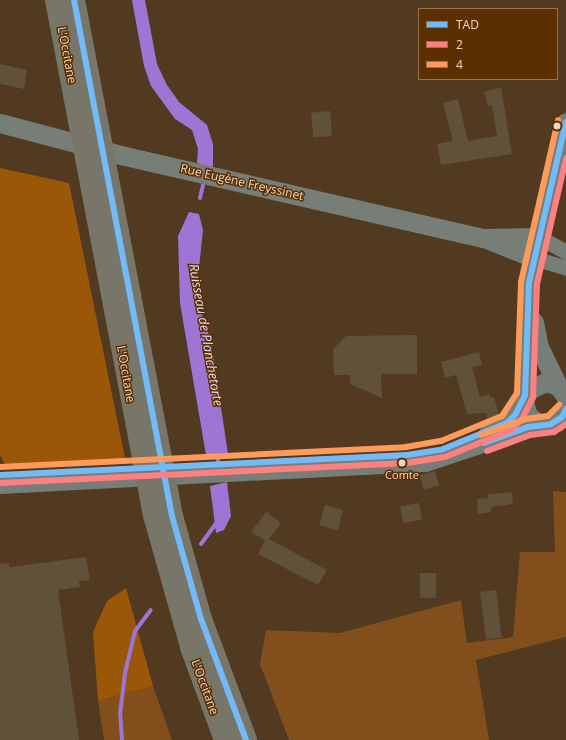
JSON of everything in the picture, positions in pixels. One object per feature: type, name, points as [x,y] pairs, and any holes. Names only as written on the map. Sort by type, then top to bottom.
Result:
[{"type":"highway","name":"L'Occitane","points":[[56,0],[85,110],[104,214],[140,448],[163,516],[246,740]]},
{"type":"highway","name":"L'Occitane","points":[[74,0],[85,110]]},
{"type":"highway","name":"L'Occitane","points":[[104,214],[154,431],[163,516],[191,647],[225,740]]},
{"type":"street","points":[[552,425],[528,416],[524,399],[528,293],[534,258],[545,239],[566,122]]},
{"type":"street","name":"Rue Eugène Freyssinet","points":[[0,123],[125,156],[484,238],[534,258]]},
{"type":"street","name":"Rue Eugène Freyssinet","points":[[484,238],[545,239]]},
{"type":"street","points":[[545,239],[566,252]]},
{"type":"street","points":[[534,258],[566,268]]},
{"type":"street","points":[[0,484],[425,462],[452,456],[552,425],[562,417],[564,395],[539,347],[528,293]]},
{"type":"street","points":[[0,475],[428,452],[496,430],[515,415],[524,399],[539,383],[564,395]]},
{"type":"shaded area","points":[[0,168],[69,183],[126,463],[6,467],[0,455]]},
{"type":"shaded area","points":[[553,491],[566,492],[566,637],[476,660],[489,740],[289,740],[260,664],[266,630],[340,633],[461,600],[467,643],[513,637],[520,552],[555,552]]},
{"type":"shaded area","points":[[126,588],[153,686],[98,701],[93,632],[107,601]]},
{"type":"shaded area","points":[[153,686],[172,740],[104,740],[98,701]]},
{"type":"water","points":[[132,0],[145,0],[157,64],[167,85],[179,102],[207,125],[213,144],[213,168],[197,163],[198,149],[192,130],[175,119],[151,86],[144,66]]},
{"type":"water","points":[[189,212],[199,214],[203,230],[196,297],[211,341],[228,454],[206,455],[180,303],[178,236]]},
{"type":"water","points":[[227,482],[231,516],[224,530],[216,533],[210,486]]},
{"type":"building","points":[[0,64],[27,70],[24,89],[0,84]]},
{"type":"building","points":[[501,87],[512,154],[441,165],[437,144],[453,141],[443,103],[458,99],[468,141],[497,136],[492,105],[488,106],[484,92]]},
{"type":"building","points":[[330,111],[332,136],[313,138],[311,113]]},
{"type":"building","points":[[417,335],[417,374],[381,374],[382,398],[350,384],[350,375],[334,375],[333,349],[346,336]]},
{"type":"building","points":[[479,352],[482,365],[472,367],[480,397],[489,394],[491,398],[494,397],[499,415],[488,421],[486,413],[467,414],[456,375],[445,378],[441,362]]},
{"type":"building","points":[[435,471],[439,485],[424,490],[420,475]]},
{"type":"building","points":[[512,492],[513,504],[491,507],[491,512],[478,514],[477,499],[488,498],[487,494]]},
{"type":"building","points":[[419,503],[422,520],[403,523],[400,506]]},
{"type":"building","points":[[325,505],[343,510],[337,530],[319,525]]},
{"type":"building","points":[[266,512],[281,523],[269,539],[327,570],[318,585],[258,554],[265,540],[251,532]]},
{"type":"building","points":[[86,557],[90,580],[79,581],[80,587],[58,590],[79,740],[0,740],[0,564],[9,563],[10,567]]},
{"type":"building","points":[[420,573],[436,573],[436,598],[420,598]]},
{"type":"building","points":[[496,590],[502,638],[486,640],[480,592]]},
{"type":"waterway","name":"Ruisseau de Planchetorte","points":[[200,198],[203,185]]},
{"type":"waterway","name":"Ruisseau de Planchetorte","points":[[217,450],[218,461]]},
{"type":"waterway","name":"Ruisseau de Planchetorte","points":[[201,544],[216,523]]},
{"type":"waterway","name":"Ruisseau de Planchetorte","points":[[122,740],[120,714],[125,673],[135,631],[151,610]]},
{"type":"transit line","name":"TAD","points":[[74,0],[172,516],[201,619],[246,740]]},
{"type":"transit line","name":"4","points":[[0,467],[406,447],[441,441],[502,416],[517,393],[521,282],[558,120]]},
{"type":"transit line","name":"TAD","points":[[0,475],[407,455],[443,449],[507,423],[515,415],[525,395],[529,283],[566,122]]},
{"type":"transit line","name":"2","points":[[0,483],[407,463],[445,457],[511,430],[522,419],[533,397],[537,284],[566,158]]},
{"type":"transit line","name":"4","points":[[481,435],[526,419],[548,416],[559,405]]},
{"type":"transit line","name":"TAD","points":[[484,443],[528,427],[551,424],[562,417],[566,409]]},
{"type":"transit line","name":"2","points":[[487,451],[530,435],[554,432],[566,424]]},
{"type":"place","name":"Comte","points":[[402,463]]}]
